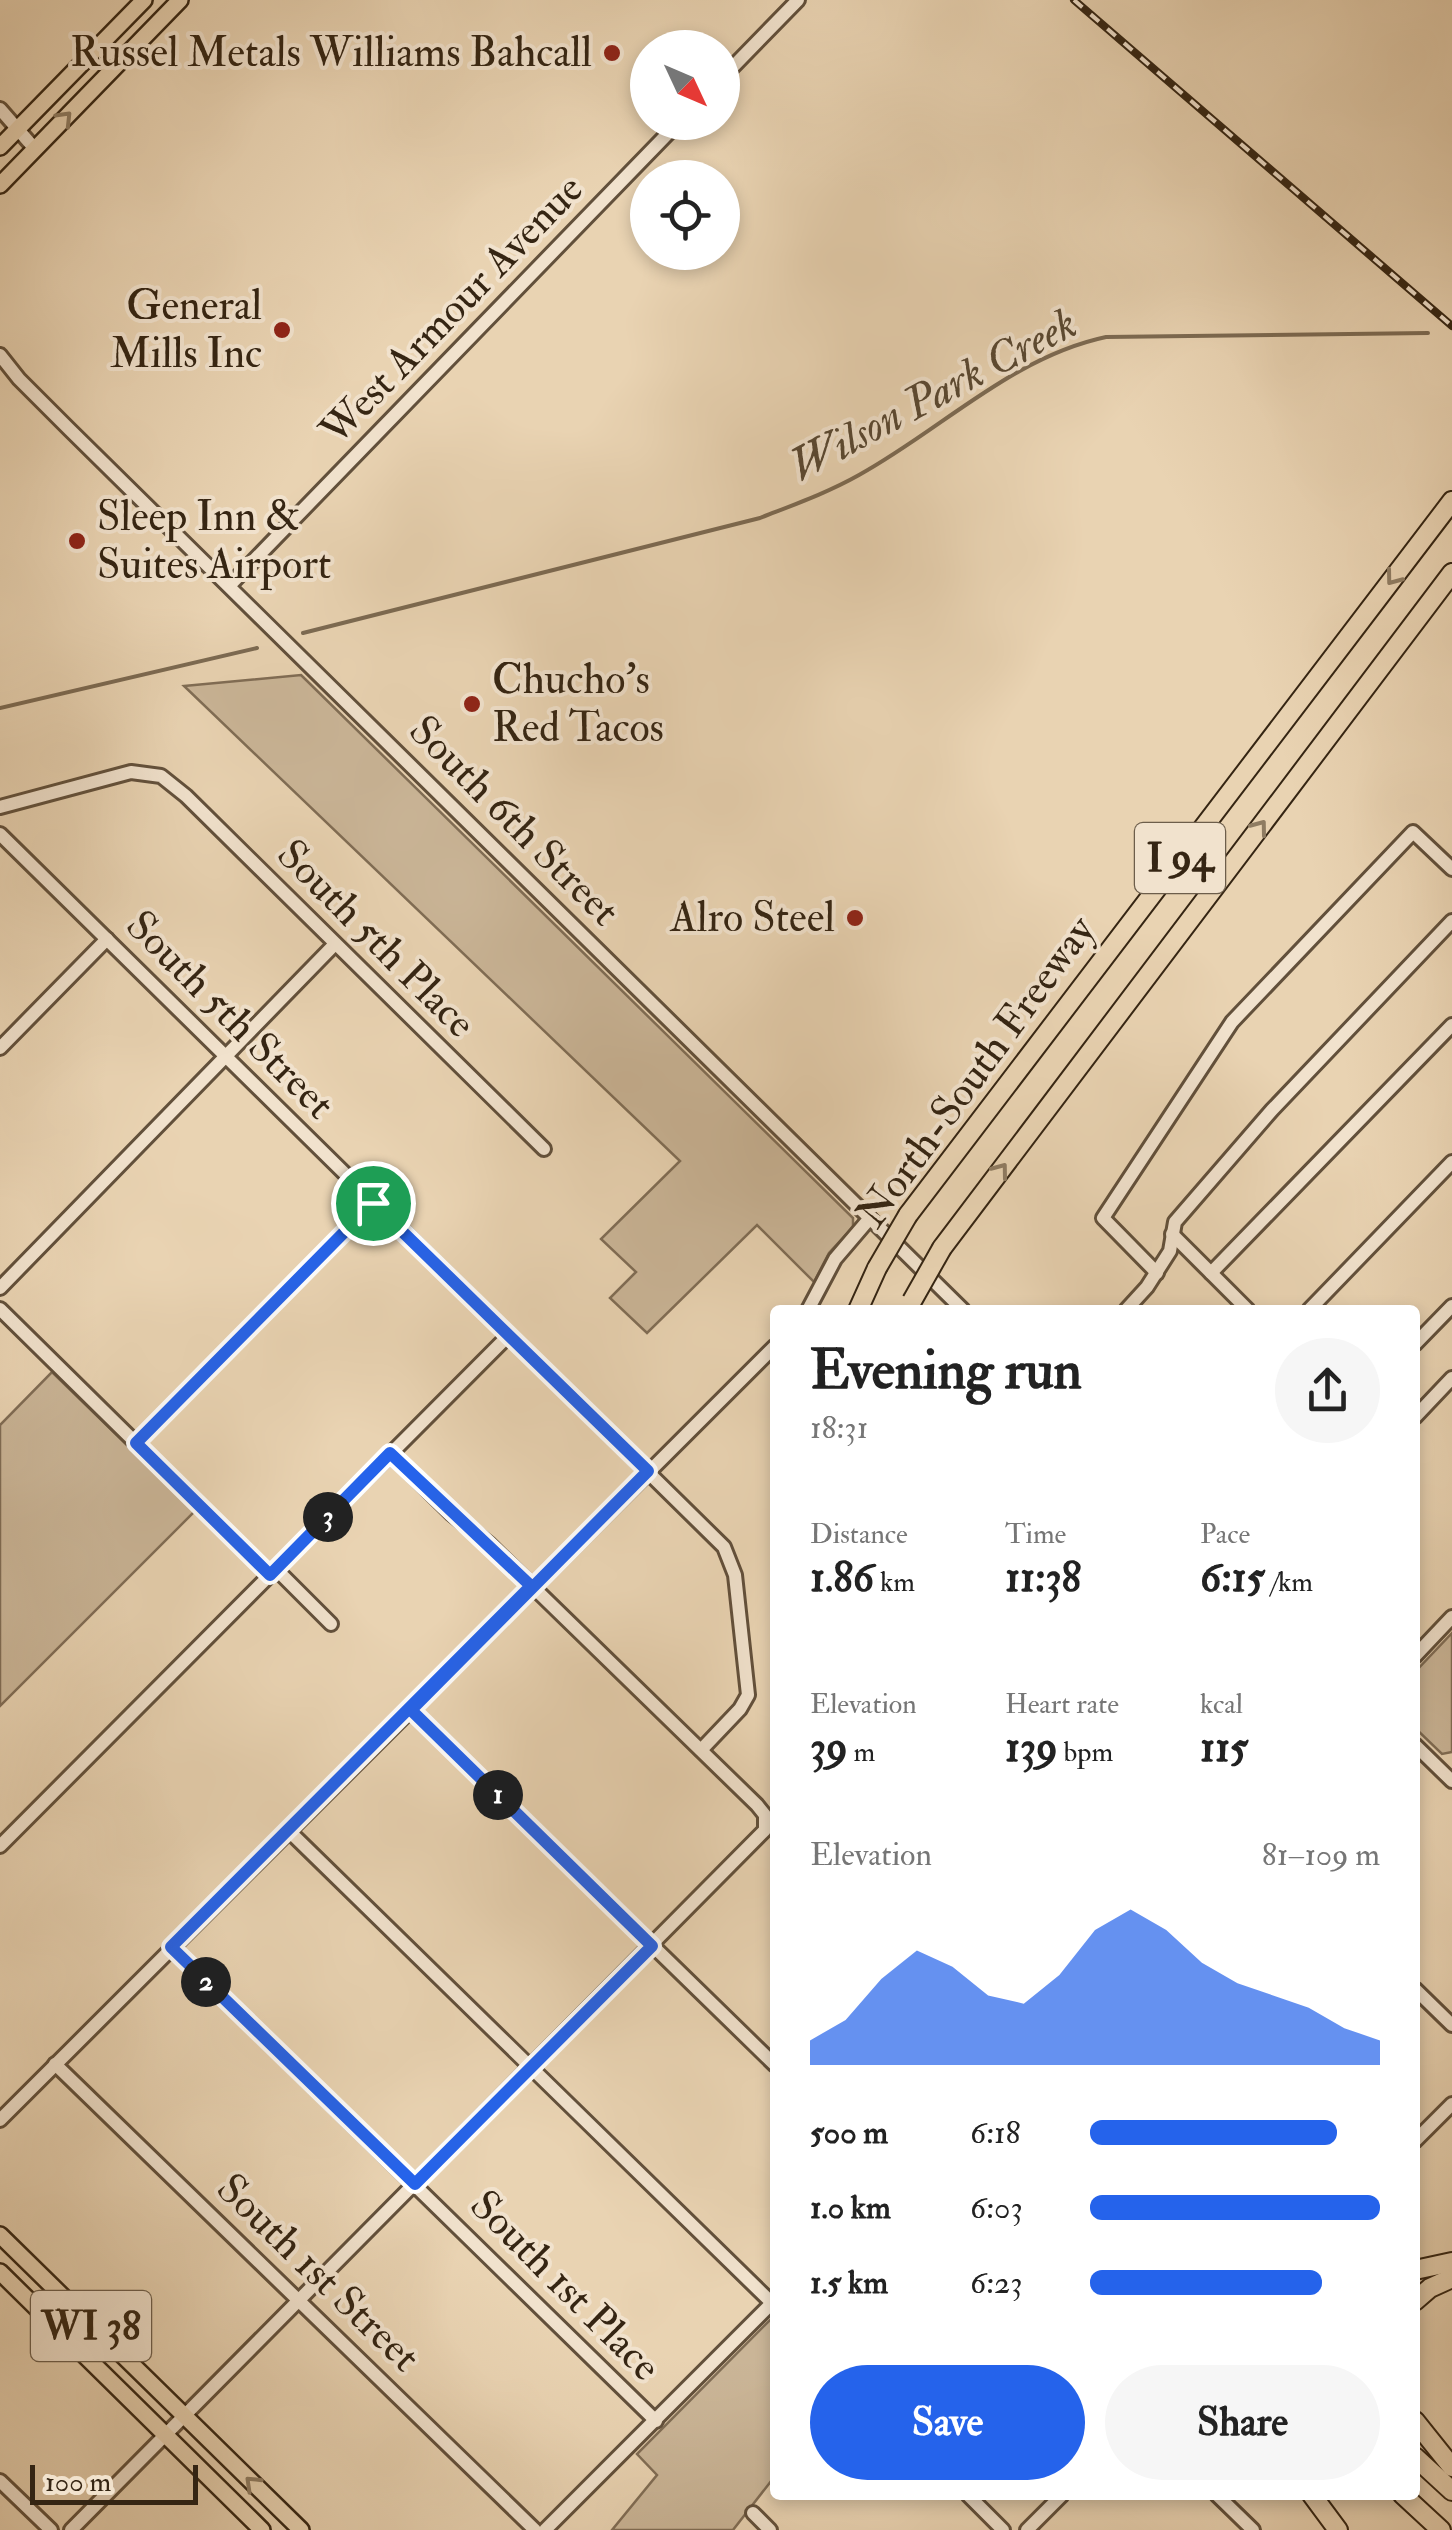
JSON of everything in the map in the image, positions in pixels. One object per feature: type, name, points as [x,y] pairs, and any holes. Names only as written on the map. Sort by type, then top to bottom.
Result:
[{"type":"highway","name":"North-South Freeway","points":[[860,1305],[908,1215],[1452,500]]},
{"type":"highway","name":"North-South Freeway","points":[[911,1305],[942,1248],[1452,573]]},
{"type":"highway","points":[[1420,2269],[1452,2262]]},
{"type":"highway","points":[[1420,2296],[1452,2278]]},
{"type":"highway","points":[[1420,2427],[1452,2467]]},
{"type":"highway","points":[[1420,2462],[1452,2491]]},
{"type":"highway","points":[[1316,2500],[1338,2530]]},
{"type":"highway","points":[[1408,2500],[1441,2530]]},
{"type":"main road","points":[[0,146],[144,0]]},
{"type":"main road","points":[[0,185],[180,0]]},
{"type":"main road","name":"WI 38","points":[[0,2235],[301,2530]]},
{"type":"main road","name":"WI 38","points":[[0,2272],[262,2530]]},
{"type":"street","points":[[740,60],[798,0]]},
{"type":"street","points":[[0,110],[35,149]]},
{"type":"street","name":"West Armour Avenue","points":[[230,585],[662,140]]},
{"type":"street","name":"South 6th Street","points":[[0,355],[18,379],[958,1305]]},
{"type":"street","name":"South 6th Street","points":[[0,367],[18,379]]},
{"type":"street","name":"South 5th Place","points":[[0,807],[132,772],[162,776],[544,1149]]},
{"type":"street","points":[[1157,1273],[1103,1218],[1232,1022],[1413,832],[1452,870]]},
{"type":"street","name":"South 5th Street","points":[[0,834],[724,1547],[736,1575],[748,1695],[740,1709],[701,1750]]},
{"type":"street","points":[[1130,1305],[1170,1251],[1174,1222],[1272,1110],[1452,921]]},
{"type":"street","points":[[0,1048],[107,938]]},
{"type":"street","points":[[0,1288],[334,945]]},
{"type":"street","points":[[1211,1273],[1452,1025]]},
{"type":"street","points":[[1314,1305],[1452,1162]]},
{"type":"street","points":[[136,1443],[373,1203]]},
{"type":"street","points":[[811,1305],[835,1260],[870,1218]]},
{"type":"street","points":[[1172,1234],[1243,1305]]},
{"type":"street","points":[[1420,1339],[1452,1306]]},
{"type":"street","points":[[0,1309],[136,1443],[331,1624]]},
{"type":"street","points":[[0,1846],[509,1336]]},
{"type":"street","points":[[0,2120],[770,1351]]},
{"type":"street","points":[[1420,1412],[1452,1378]]},
{"type":"street","points":[[71,2530],[755,1843],[766,1825],[762,1810],[390,1453]]},
{"type":"street","points":[[1420,1651],[1452,1617]]},
{"type":"street","points":[[411,1710],[770,2060]]},
{"type":"street","points":[[1420,1750],[1452,1782]]},
{"type":"street","points":[[288,1831],[770,2298]]},
{"type":"street","name":"South 1st Place","points":[[171,1947],[656,2421]]},
{"type":"street","points":[[1420,1994],[1452,2024]]},
{"type":"street","name":"South 1st Street","points":[[54,2064],[535,2530]]},
{"type":"street","points":[[1420,2136],[1452,2104]]},
{"type":"street","points":[[545,2530],[770,2306]]},
{"type":"street","points":[[0,2481],[50,2530]]},
{"type":"street","points":[[973,2500],[1003,2530]]},
{"type":"street","points":[[1028,2530],[1057,2500]]},
{"type":"street","points":[[1222,2500],[1254,2530]]},
{"type":"street","points":[[753,2513],[770,2530]]},
{"type":"shaded area","points":[[301,675],[853,1218],[853,1227],[829,1253],[814,1282],[757,1225],[647,1333],[610,1298],[636,1272],[601,1239],[680,1161],[184,686]]},
{"type":"shaded area","points":[[52,1372],[195,1511],[0,1706],[0,1425]]},
{"type":"shaded area","points":[[1452,1633],[1452,1752],[1442,1754],[1420,1733],[1420,1667]]},
{"type":"shaded area","points":[[770,2320],[770,2482],[733,2530],[612,2530],[657,2475],[637,2454]]},
{"type":"waterway","name":"Wilson Park Creek","points":[[303,633],[760,518],[859,475],[1039,361],[1106,337],[1428,333]]},
{"type":"waterway","name":"Wilson Park Creek","points":[[0,708],[257,648]]},
{"type":"railway","points":[[1074,0],[1452,326]]},
{"type":"place","name":"Russel Metals Williams Bahcall","points":[[612,53]]},
{"type":"place","name":"General Mills Inc","points":[[282,330]]},
{"type":"place","name":"Sleep Inn & Suites Airport","points":[[77,541]]},
{"type":"place","name":"Chucho's Red Tacos","points":[[472,704]]},
{"type":"place","name":"Alro Steel","points":[[855,918]]},
{"type":"route","points":[[373,1203],[648,1471],[411,1710],[652,1946],[415,2184],[171,1947],[531,1586],[390,1453],[270,1575],[136,1443],[373,1203]]}]
